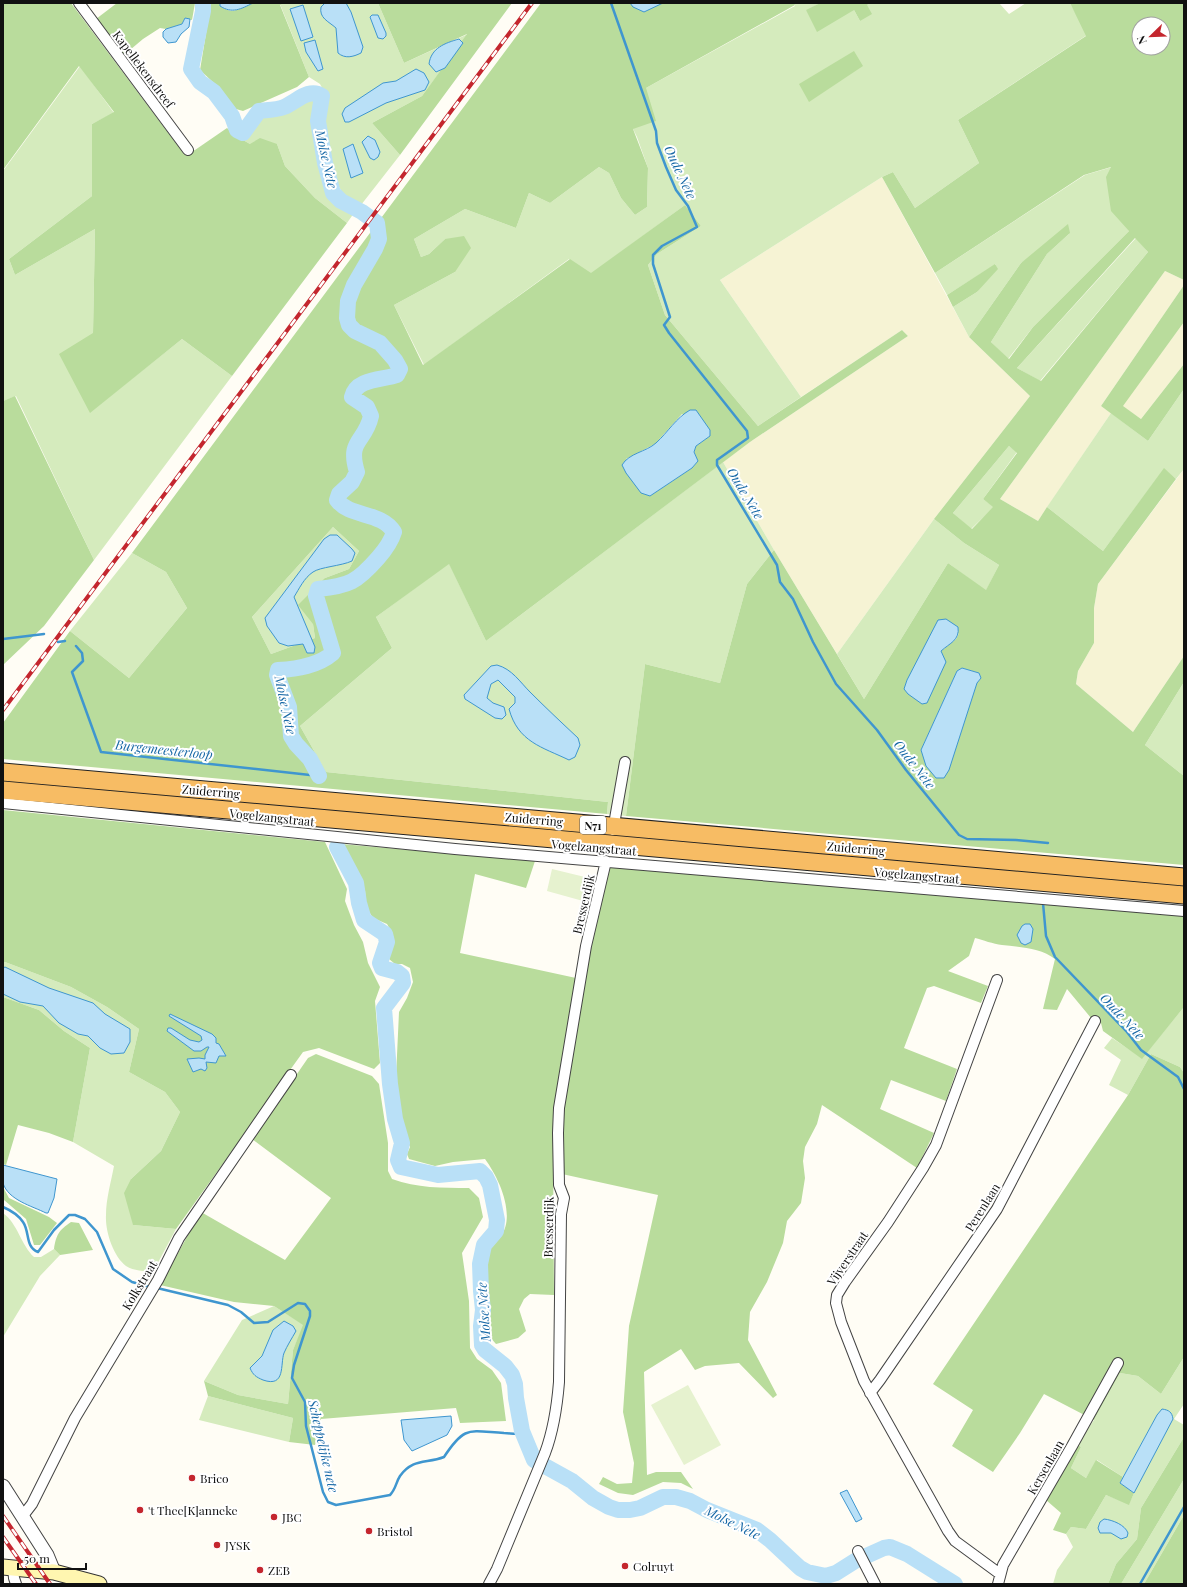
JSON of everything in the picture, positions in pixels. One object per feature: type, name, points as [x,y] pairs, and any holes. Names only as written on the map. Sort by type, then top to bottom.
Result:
[{"type":"highway","name":"Zuiderring","points":[[3,772],[1184,877]]},
{"type":"highway","name":"Zuiderring","points":[[3,790],[1184,895]]},
{"type":"main road","points":[[8,1567],[54,1572],[99,1584]]},
{"type":"street","name":"Kapellekensdreef","points":[[79,3],[188,150]]},
{"type":"street","points":[[611,844],[625,762]]},
{"type":"street","name":"Vogelzangstraat","points":[[3,803],[455,849],[1184,912]]},
{"type":"street","name":"Bresserdijk","points":[[489,1584],[497,1569],[543,1459],[555,1422],[559,1382],[561,1214],[564,1198],[559,1185],[559,1108],[586,946],[606,861]]},
{"type":"street","name":"Vijverstraat","points":[[997,980],[936,1145],[923,1168],[837,1295],[836,1303],[837,1310],[864,1381],[954,1541],[999,1579]]},
{"type":"street","name":"Perenlaan","points":[[870,1393],[997,1209],[1095,1021]]},
{"type":"street","name":"Kolkstraat","points":[[22,1517],[32,1504],[75,1418],[155,1284],[179,1238],[291,1075]]},
{"type":"street","name":"Kersenlaan","points":[[999,1579],[1003,1565],[1118,1363]]},
{"type":"street","points":[[3,1486],[47,1555],[54,1572]]},
{"type":"street","points":[[860,1556],[875,1584]]},
{"type":"street","points":[[8,1567],[16,1584]]},
{"type":"shaded area","points":[[882,177],[969,337],[1030,396],[934,519],[837,654],[723,462],[750,442],[908,336],[902,330],[801,397],[720,280]]},
{"type":"shaded area","points":[[1165,271],[1184,280],[1184,285],[1101,406],[1111,413],[1038,521],[1000,499]]},
{"type":"shaded area","points":[[1184,322],[1184,364],[1141,419],[1122,406]]},
{"type":"shaded area","points":[[1184,469],[1184,656],[1133,732],[1076,684],[1078,671],[1094,643],[1094,608],[1098,584]]},
{"type":"green space","points":[[257,2],[283,3],[280,5],[309,77],[297,87],[243,111],[236,109],[217,86],[200,70],[211,3],[220,3],[220,6],[230,11],[234,11],[248,4]]},
{"type":"green space","points":[[3,3],[71,3],[184,154],[195,150],[227,128],[236,136],[250,144],[260,138],[277,144],[285,166],[315,198],[347,223],[232,376],[182,339],[90,413],[59,354],[93,333],[95,229],[15,275],[9,259],[92,196],[92,124],[114,112],[79,66],[3,170]]},
{"type":"green space","points":[[117,3],[195,3],[192,20],[185,18],[182,24],[166,29],[160,28],[143,39],[124,55],[96,19]]},
{"type":"green space","points":[[378,3],[404,63],[468,34],[422,96],[372,123],[400,155],[361,205],[344,196],[336,181],[325,133],[324,116],[327,101],[326,95],[320,84],[309,77],[280,4]]},
{"type":"green space","points":[[378,3],[512,3],[400,155],[372,123],[422,96],[467,34],[404,63]]},
{"type":"green space","points":[[541,3],[794,3],[795,5],[646,88],[656,121],[633,129],[648,168],[647,207],[635,215],[621,198],[609,173],[599,167],[550,203],[529,193],[516,228],[465,209],[414,239],[421,257],[429,254],[445,239],[464,236],[471,248],[455,272],[394,305],[423,365],[570,259],[591,273],[685,205],[701,226],[657,254],[648,265],[665,315],[758,426],[902,330],[908,336],[750,442],[486,641],[449,564],[376,617],[392,648],[300,726],[326,772],[608,802],[607,814],[3,759],[3,723],[70,631],[129,678],[187,608],[166,572],[132,553]],"holes":[[[682,414],[710,436],[696,446],[694,452],[698,461],[692,468],[650,496],[626,459],[655,444]],[[333,527],[359,551],[349,569],[325,578],[298,605],[313,624],[315,638],[271,654],[252,617]]]},
{"type":"green space","points":[[794,3],[820,3],[806,11],[854,10],[860,21],[867,5],[871,3],[999,3],[1009,14],[1026,3],[1070,3],[1087,35],[958,120],[979,163],[915,208],[893,172],[882,177],[720,280],[801,397],[758,426],[665,315],[648,265],[657,254],[701,226],[685,205],[591,274],[569,259],[424,365],[394,305],[455,272],[445,239],[429,254],[421,257],[414,239],[465,209],[516,228],[529,193],[550,203],[599,167],[609,173],[621,198],[635,215],[647,207],[648,168],[633,129],[646,88],[795,6]]},
{"type":"green space","points":[[820,3],[871,3],[867,5],[872,14],[860,21],[854,10],[817,32],[806,10]]},
{"type":"green space","points":[[1070,3],[1184,3],[1184,280],[1165,271],[1000,499],[1038,521],[1047,507],[1103,551],[1164,468],[1176,479],[1098,584],[1094,608],[1094,643],[1078,671],[1076,684],[1133,732],[1184,656],[1184,682],[1145,745],[1184,776],[1184,865],[626,816],[645,664],[720,683],[747,584],[774,550],[864,699],[948,563],[986,590],[999,565],[964,543],[934,519],[1030,396],[969,337],[1021,263],[1068,224],[1070,233],[1047,254],[991,342],[1009,359],[1033,327],[1129,231],[1111,211],[1106,177],[1111,167],[1084,175],[935,273],[882,177],[893,172],[915,208],[979,163],[958,120],[1086,36]],"holes":[[[1135,238],[1148,252],[1041,381],[1017,368]],[[1009,446],[1017,453],[983,499],[993,507],[972,529],[953,513]],[[959,633],[956,639],[941,651],[908,694],[905,689],[907,680]],[[962,668],[979,673],[981,678],[921,750],[957,671]]]},
{"type":"green space","points":[[854,51],[863,66],[809,102],[799,84]]},
{"type":"green space","points":[[80,66],[114,113],[92,124],[92,196],[9,259],[15,275],[95,229],[90,412],[182,339],[232,376],[94,560],[16,396],[3,401],[3,171]]},
{"type":"green space","points":[[312,99],[315,104],[313,126],[327,184],[332,196],[354,213],[347,223],[315,198],[285,166],[277,144],[250,144],[236,136],[239,133],[245,136],[253,129],[258,118],[262,114],[278,114],[287,111],[300,102]]},
{"type":"green space","points":[[1112,167],[1129,231],[1033,327],[1008,359],[991,342],[1047,254],[1070,233],[1021,263],[969,337],[953,307],[977,292],[996,264],[947,295],[935,273],[1085,175]]},
{"type":"green space","points":[[1136,238],[1148,252],[1040,381],[1017,368]]},
{"type":"green space","points":[[995,264],[998,269],[977,292],[953,307],[947,295]]},
{"type":"green space","points":[[1184,285],[1184,322],[1123,406],[1141,419],[1184,364],[1184,389],[1148,441],[1101,406]]},
{"type":"green space","points":[[1184,389],[1184,469],[1176,479],[1164,469],[1103,551],[1047,507],[1111,413],[1148,441]]},
{"type":"green space","points":[[15,396],[94,560],[44,626],[3,665],[3,401]]},
{"type":"green space","points":[[1009,446],[1017,452],[983,499],[994,507],[971,529],[953,513]]},
{"type":"green space","points":[[723,462],[774,550],[747,584],[720,683],[645,664],[626,816],[607,814],[608,802],[326,772],[300,726],[392,648],[376,617],[449,563],[486,641]]},
{"type":"green space","points":[[934,519],[964,543],[999,565],[986,591],[948,563],[864,699],[837,654]]},
{"type":"green space","points":[[333,527],[359,551],[349,569],[325,578],[313,624],[315,638],[271,654],[252,617]]},
{"type":"green space","points":[[132,553],[166,572],[187,608],[129,678],[70,631]]},
{"type":"green space","points":[[1184,682],[1184,776],[1145,745]]},
{"type":"green space","points":[[3,810],[325,842],[347,889],[345,901],[354,925],[363,942],[368,963],[380,987],[375,1001],[380,1063],[374,1069],[319,1048],[303,1052],[176,1229],[133,1225],[124,1193],[131,1179],[161,1151],[180,1112],[165,1092],[129,1072],[139,1029],[107,1007],[71,987],[5,962],[3,963]]},
{"type":"green space","points":[[341,844],[535,861],[526,888],[475,874],[460,953],[576,978],[555,1102],[553,1143],[554,1295],[530,1294],[524,1299],[519,1309],[526,1331],[518,1338],[496,1344],[489,1336],[487,1262],[492,1248],[501,1236],[507,1218],[504,1197],[496,1176],[485,1159],[453,1162],[435,1166],[409,1159],[407,1154],[410,1147],[404,1134],[399,1108],[396,1077],[399,1012],[407,998],[413,982],[410,968],[402,964],[395,964],[389,959],[393,941],[391,931],[387,924],[373,918],[366,907],[365,890]]},
{"type":"green space","points":[[612,866],[1184,916],[1184,1007],[1142,1059],[1103,1031],[1101,1023],[1091,1018],[1067,989],[1057,1010],[1043,1009],[1055,959],[1037,950],[995,944],[975,938],[969,956],[948,971],[988,986],[981,1003],[934,986],[927,988],[904,1048],[957,1069],[946,1101],[891,1080],[880,1109],[934,1133],[917,1168],[822,1105],[817,1124],[805,1147],[803,1161],[805,1178],[801,1203],[787,1221],[783,1243],[767,1282],[750,1312],[748,1340],[777,1395],[773,1398],[739,1363],[705,1366],[695,1370],[681,1349],[644,1372],[647,1475],[656,1472],[681,1472],[693,1489],[681,1483],[663,1482],[633,1495],[618,1493],[599,1484],[603,1477],[617,1484],[632,1483],[634,1463],[623,1412],[629,1326],[658,1195],[562,1174],[562,1122],[585,977],[608,868]]},
{"type":"green space","points":[[552,869],[589,878],[583,901],[547,891]]},
{"type":"green space","points":[[5,962],[71,987],[107,1007],[139,1029],[129,1072],[165,1092],[180,1112],[161,1151],[131,1179],[133,1225],[176,1229],[153,1272],[129,1268],[121,1262],[108,1236],[106,1209],[114,1166],[73,1142],[90,1048],[64,1031],[39,1010],[3,997],[3,963]]},
{"type":"green space","points":[[3,997],[39,1010],[64,1031],[90,1048],[73,1142],[49,1133],[18,1125],[6,1165],[3,1164]]},
{"type":"green space","points":[[1184,1007],[1184,1073],[1180,1067],[1151,1054],[1128,1095],[1109,1085],[1121,1060],[1104,1048],[1112,1038],[1142,1058]]},
{"type":"green space","points":[[316,1054],[372,1076],[379,1084],[388,1143],[388,1171],[392,1179],[420,1186],[439,1188],[469,1188],[479,1198],[483,1217],[462,1253],[469,1301],[470,1348],[477,1359],[492,1370],[501,1383],[506,1421],[460,1423],[456,1408],[321,1419],[315,1445],[289,1442],[293,1418],[208,1396],[204,1381],[238,1395],[288,1404],[293,1350],[303,1325],[274,1306],[234,1302],[160,1285],[201,1212],[285,1260],[331,1198],[252,1139],[308,1058]]},
{"type":"green space","points":[[1151,1054],[1180,1067],[1184,1073],[1184,1357],[1161,1394],[1138,1376],[1120,1373],[1094,1420],[1044,1394],[1020,1433],[993,1472],[952,1446],[973,1410],[933,1384],[1128,1095]]},
{"type":"green space","points":[[3,1187],[9,1198],[49,1217],[57,1223],[40,1245],[34,1245],[26,1219],[4,1200]]},
{"type":"green space","points":[[3,1213],[12,1223],[26,1247],[34,1257],[41,1257],[54,1249],[60,1255],[40,1276],[3,1337]]},
{"type":"green space","points":[[71,1222],[79,1223],[93,1250],[60,1255],[54,1249],[59,1233]]},
{"type":"green space","points":[[274,1306],[304,1325],[293,1350],[288,1404],[238,1395],[204,1381],[242,1320]]},
{"type":"green space","points":[[1184,1357],[1184,1404],[1174,1419],[1184,1425],[1184,1437],[1141,1508],[1137,1539],[1116,1564],[1108,1584],[1053,1584],[1057,1570],[1073,1547],[1066,1534],[1071,1527],[1086,1529],[1106,1495],[1129,1504],[1134,1493],[1157,1415],[1123,1477],[1097,1460],[1086,1478],[1071,1468],[1081,1447],[1077,1444],[1094,1420],[1120,1373],[1138,1376],[1161,1394]]},
{"type":"green space","points":[[688,1385],[721,1445],[684,1465],[651,1405]]},
{"type":"green space","points":[[208,1396],[293,1418],[289,1442],[199,1420]]},
{"type":"green space","points":[[1184,1437],[1184,1479],[1121,1584],[1108,1584],[1116,1564],[1137,1539],[1141,1508]]},
{"type":"green space","points":[[1077,1444],[1081,1447],[1071,1468],[1086,1478],[1096,1460],[1123,1477],[1120,1483],[1134,1493],[1129,1505],[1106,1495],[1086,1529],[1071,1527],[1066,1534],[1053,1530],[1061,1513],[1046,1500]]},
{"type":"green space","points":[[1184,1479],[1184,1515],[1144,1584],[1121,1584]]},
{"type":"green space","points":[[1184,1515],[1184,1584],[1144,1584]]},
{"type":"water","points":[[220,3],[253,3],[240,9],[229,10],[220,6]]},
{"type":"water","points":[[325,3],[346,3],[351,12],[363,47],[361,53],[349,57],[338,53],[336,28],[321,14],[321,7]]},
{"type":"water","points":[[630,3],[663,3],[644,12],[633,7]]},
{"type":"water","points":[[303,5],[313,37],[301,41],[290,9]]},
{"type":"water","points":[[372,15],[378,15],[386,33],[386,36],[383,39],[378,38],[370,17]]},
{"type":"water","points":[[185,18],[190,19],[189,27],[181,34],[176,42],[168,43],[163,37],[163,32],[166,29],[182,24]]},
{"type":"water","points":[[459,39],[463,43],[445,68],[436,72],[429,64],[430,58],[436,50],[444,44]]},
{"type":"water","points":[[315,40],[323,69],[318,71],[306,52],[304,43]]},
{"type":"water","points":[[416,69],[424,73],[429,82],[425,90],[386,103],[349,122],[345,122],[342,114],[345,108],[383,83],[396,81]]},
{"type":"water","points":[[368,136],[375,140],[380,152],[378,157],[374,160],[370,158],[362,142]]},
{"type":"water","points":[[353,144],[363,173],[351,178],[343,149]]},
{"type":"water","points":[[690,410],[696,410],[710,430],[710,436],[696,446],[694,452],[698,461],[692,468],[650,496],[641,493],[622,465],[633,455],[656,443],[676,421]]},
{"type":"water","points":[[330,535],[337,535],[355,553],[352,561],[316,570],[310,574],[304,580],[294,597],[315,647],[314,653],[307,653],[303,644],[288,646],[279,643],[267,626],[265,618],[324,539]]},
{"type":"water","points":[[946,619],[958,627],[957,635],[954,641],[941,651],[946,662],[927,703],[922,704],[908,694],[904,689],[907,680],[938,620]]},
{"type":"water","points":[[497,665],[515,676],[578,738],[580,745],[575,757],[569,760],[541,747],[532,742],[518,729],[509,709],[515,703],[515,697],[498,680],[491,684],[487,698],[493,703],[504,707],[506,715],[502,719],[495,718],[465,699],[464,695],[491,666]]},
{"type":"water","points":[[962,668],[979,673],[981,678],[977,683],[949,770],[944,778],[936,778],[926,766],[921,750],[957,671]]},
{"type":"water","points":[[1025,924],[1030,924],[1033,929],[1031,942],[1025,945],[1021,943],[1017,935],[1022,926]]},
{"type":"water","points":[[5,967],[49,988],[93,1003],[105,1014],[130,1029],[130,1042],[124,1053],[111,1054],[100,1048],[88,1036],[78,1034],[59,1023],[43,1006],[20,1002],[3,994],[3,968]]},
{"type":"water","points":[[170,1014],[212,1034],[216,1038],[216,1043],[219,1044],[226,1056],[219,1056],[216,1063],[206,1062],[207,1068],[205,1071],[201,1069],[193,1072],[187,1059],[205,1059],[205,1055],[209,1047],[201,1051],[194,1051],[167,1031],[168,1028],[171,1028],[190,1040],[199,1042],[202,1040],[201,1036],[169,1016]]},
{"type":"water","points":[[3,1165],[57,1179],[54,1198],[48,1213],[21,1202],[10,1194],[3,1183]]},
{"type":"water","points":[[284,1321],[293,1326],[296,1331],[284,1353],[281,1374],[275,1381],[270,1382],[258,1378],[250,1368],[262,1356],[273,1330]]},
{"type":"water","points":[[1162,1409],[1170,1412],[1173,1419],[1134,1493],[1120,1483],[1157,1415]]},
{"type":"water","points":[[451,1416],[452,1426],[447,1435],[412,1451],[404,1440],[401,1420]]},
{"type":"water","points":[[847,1490],[862,1519],[856,1522],[840,1493]]},
{"type":"water","points":[[1104,1519],[1111,1520],[1121,1525],[1128,1533],[1127,1537],[1121,1539],[1111,1533],[1100,1533],[1098,1528],[1100,1522]]},
{"type":"waterway","name":"Molse Nete","points":[[203,3],[203,11],[191,69],[200,82],[214,92],[232,116],[237,130],[243,133],[259,111],[281,108],[307,94],[312,93],[322,96],[318,121],[325,163],[333,193],[341,201],[362,212],[377,223],[379,239],[375,249],[354,285],[348,301],[347,318],[349,325],[355,331],[380,343],[395,360],[400,369],[397,375],[364,383],[359,386],[352,397],[367,407],[371,416],[365,432],[355,447],[354,461],[357,472],[352,482],[339,494],[337,500],[350,510],[374,517],[388,525],[394,532],[393,536],[381,555],[358,578],[338,586],[318,589],[316,596],[333,653],[314,664],[292,669],[278,670],[277,675],[289,707],[291,736],[296,744],[310,759],[319,776]]},
{"type":"waterway","name":"Oude Nete","points":[[611,3],[656,131],[657,143],[666,167],[676,190],[688,206],[697,227],[662,246],[653,255],[653,264],[670,317],[664,325],[747,431],[748,438],[717,460],[717,465],[777,565],[780,582],[793,599],[813,642],[836,684],[877,730],[906,770],[959,835],[967,839],[1016,840],[1048,843]]},
{"type":"waterway","name":"Burgemeesterloop","points":[[3,639],[44,634]]},
{"type":"waterway","name":"Burgemeesterloop","points":[[58,642],[65,641]]},
{"type":"waterway","name":"Burgemeesterloop","points":[[76,646],[82,653],[83,661],[72,672],[101,752],[319,776]]},
{"type":"waterway","name":"Molse Nete","points":[[337,847],[356,883],[359,903],[364,920],[385,934],[387,942],[380,963],[382,968],[397,972],[402,976],[403,983],[384,1008],[390,1084],[395,1119],[402,1143],[398,1160],[401,1167],[438,1175],[480,1171],[486,1177],[490,1185],[497,1220],[496,1231],[484,1245],[480,1264],[483,1310],[481,1326],[482,1345],[485,1350],[505,1366],[512,1375],[515,1384],[522,1431],[534,1460],[572,1481],[593,1498],[618,1510],[640,1508],[663,1497],[676,1497],[690,1501],[707,1510],[757,1530],[800,1568],[807,1572],[826,1576],[836,1573],[855,1561],[884,1548],[890,1547],[907,1554],[955,1584]]},
{"type":"waterway","name":"Oude Nete","points":[[1043,903],[1046,936],[1055,957],[1127,1032],[1141,1050],[1178,1077],[1184,1089]]},
{"type":"waterway","name":"Scheppelijke nete","points":[[3,1207],[14,1213],[21,1220],[25,1226],[31,1247],[38,1252],[54,1230],[69,1215],[75,1215],[85,1219],[97,1232],[113,1269],[132,1282],[150,1287]]},
{"type":"waterway","name":"Scheppelijke nete","points":[[157,1288],[228,1305],[241,1312],[254,1323],[268,1322],[298,1303],[305,1304],[310,1311],[310,1316],[294,1365],[292,1378],[305,1402],[306,1426],[323,1492],[328,1502],[336,1505],[390,1495],[394,1490],[400,1476],[410,1466],[420,1462],[444,1457],[457,1439],[469,1432],[483,1431],[516,1434],[523,1433]]},
{"type":"waterway","points":[[1140,1584],[1184,1507]]},
{"type":"railway","points":[[3,710],[532,3]]},
{"type":"railway","points":[[3,1516],[50,1584]]},
{"type":"railway","points":[[3,1537],[36,1584]]},
{"type":"place","name":"Brico","points":[[192,1478]]},
{"type":"place","name":"'t Thee[K]anneke","points":[[140,1510]]},
{"type":"place","name":"JBC","points":[[274,1517]]},
{"type":"place","name":"Bristol","points":[[369,1531]]},
{"type":"place","name":"JYSK","points":[[217,1545]]},
{"type":"place","name":"Colruyt","points":[[625,1566]]},
{"type":"place","name":"ZEB","points":[[260,1570]]}]
